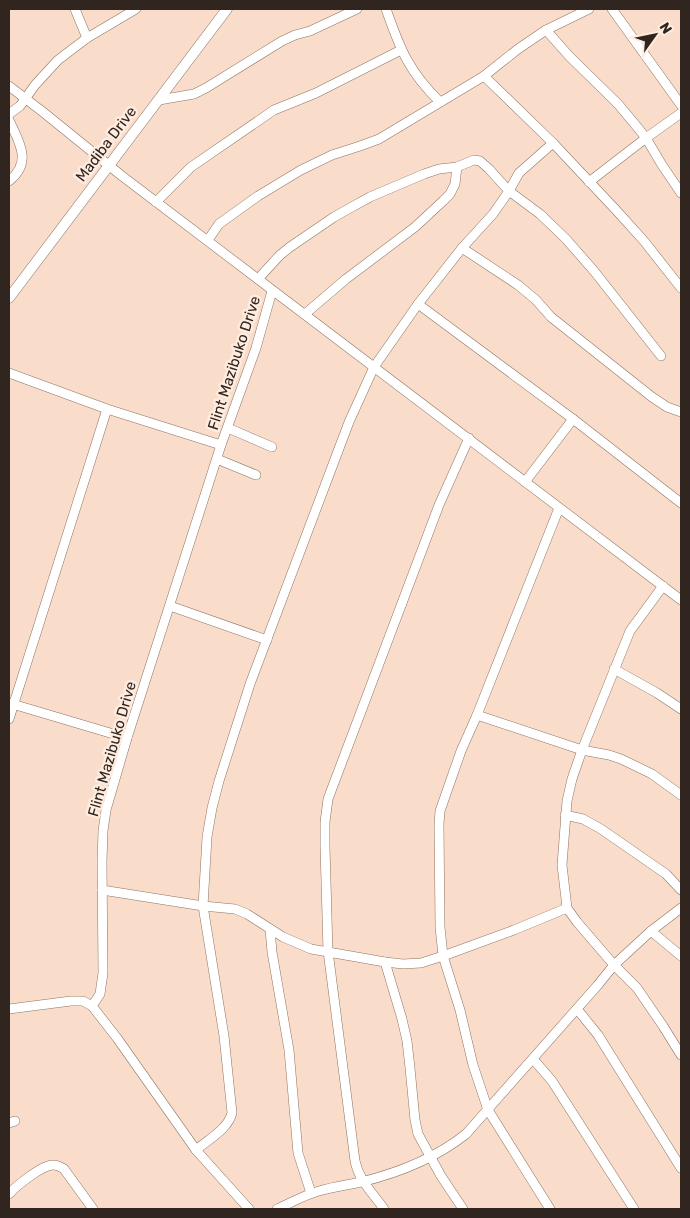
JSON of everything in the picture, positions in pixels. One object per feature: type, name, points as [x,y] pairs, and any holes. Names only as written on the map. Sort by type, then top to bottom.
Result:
[{"type":"street","points":[[75,9],[87,38]]},
{"type":"street","points":[[9,114],[20,106],[35,85],[58,60],[87,38],[136,9]]},
{"type":"street","name":"Madiba Drive","points":[[9,298],[227,9]]},
{"type":"street","points":[[159,100],[194,94],[282,41],[357,9]]},
{"type":"street","points":[[386,9],[401,50],[412,69],[440,102]]},
{"type":"street","points":[[208,240],[220,224],[258,196],[301,170],[332,155],[379,138],[484,76],[546,30],[589,9]]},
{"type":"street","points":[[612,9],[681,105]]},
{"type":"street","points":[[546,30],[569,56],[618,104],[646,138],[681,193]]},
{"type":"street","points":[[156,202],[191,168],[274,110],[316,94],[401,50]]},
{"type":"street","points":[[484,76],[553,143],[644,241],[681,288]]},
{"type":"street","points":[[9,86],[108,166],[208,240],[272,291],[305,314],[663,586],[679,596]]},
{"type":"street","points":[[589,182],[681,113]]},
{"type":"street","points":[[9,120],[22,150],[23,159],[21,168],[9,181]]},
{"type":"street","points":[[196,1150],[225,1126],[230,1120],[232,1113],[224,1036],[203,906],[207,837],[212,808],[247,692],[348,422],[374,367],[418,304],[462,248],[493,214],[519,173],[553,143]]},
{"type":"street","points":[[258,279],[290,247],[334,217],[370,197],[424,174],[480,160],[509,191],[540,214],[566,239],[594,271],[661,356]]},
{"type":"street","points":[[305,314],[346,279],[415,227],[443,201],[450,194],[455,184],[457,167]]},
{"type":"street","points":[[462,248],[524,290],[552,316],[652,397],[667,407],[681,412]]},
{"type":"street","name":"Flint Mazibuko Drive","points":[[92,1006],[100,994],[102,979],[103,839],[106,810],[127,738],[217,459],[256,348],[272,291]]},
{"type":"street","points":[[418,304],[573,419],[681,503]]},
{"type":"street","points":[[9,373],[107,409],[222,445]]},
{"type":"street","points":[[9,720],[11,703],[107,409]]},
{"type":"street","points":[[525,482],[573,419]]},
{"type":"street","points":[[228,428],[272,446]]},
{"type":"street","points":[[384,1209],[376,1196],[363,1182],[354,1161],[328,951],[325,822],[328,799],[439,505],[469,438]]},
{"type":"street","points":[[217,459],[256,475]]},
{"type":"street","points":[[550,1209],[488,1110],[476,1073],[460,1010],[443,956],[440,927],[439,824],[440,810],[461,751],[559,508]]},
{"type":"street","points":[[663,586],[630,631],[582,750],[567,801],[562,866],[567,908],[614,964],[638,988],[681,1055]]},
{"type":"street","points":[[170,606],[267,640]]},
{"type":"street","points":[[614,669],[681,709]]},
{"type":"street","points":[[11,703],[127,738]]},
{"type":"street","points":[[477,715],[582,750],[621,759],[652,774],[681,795]]},
{"type":"street","points":[[565,815],[583,819],[601,829],[666,874],[681,890]]},
{"type":"street","points":[[102,890],[203,906],[235,909],[247,914],[284,937],[311,948],[403,964],[421,963],[443,956],[567,908]]},
{"type":"street","points":[[277,1209],[311,1193],[363,1182],[397,1171],[430,1158],[454,1144],[488,1110],[614,964],[651,931],[681,908]]},
{"type":"street","points":[[270,929],[288,1050],[298,1153],[311,1193]]},
{"type":"street","points":[[651,931],[681,956]]},
{"type":"street","points":[[385,962],[407,1041],[414,1120],[418,1134],[430,1158],[463,1209]]},
{"type":"street","points":[[9,1009],[79,1001],[92,1006],[117,1038],[196,1150],[249,1209]]},
{"type":"street","points":[[577,1009],[598,1035],[681,1168]]},
{"type":"street","points":[[533,1059],[552,1081],[634,1209]]},
{"type":"street","points":[[9,1194],[13,1187],[48,1166],[59,1166],[64,1169],[88,1207]]}]
